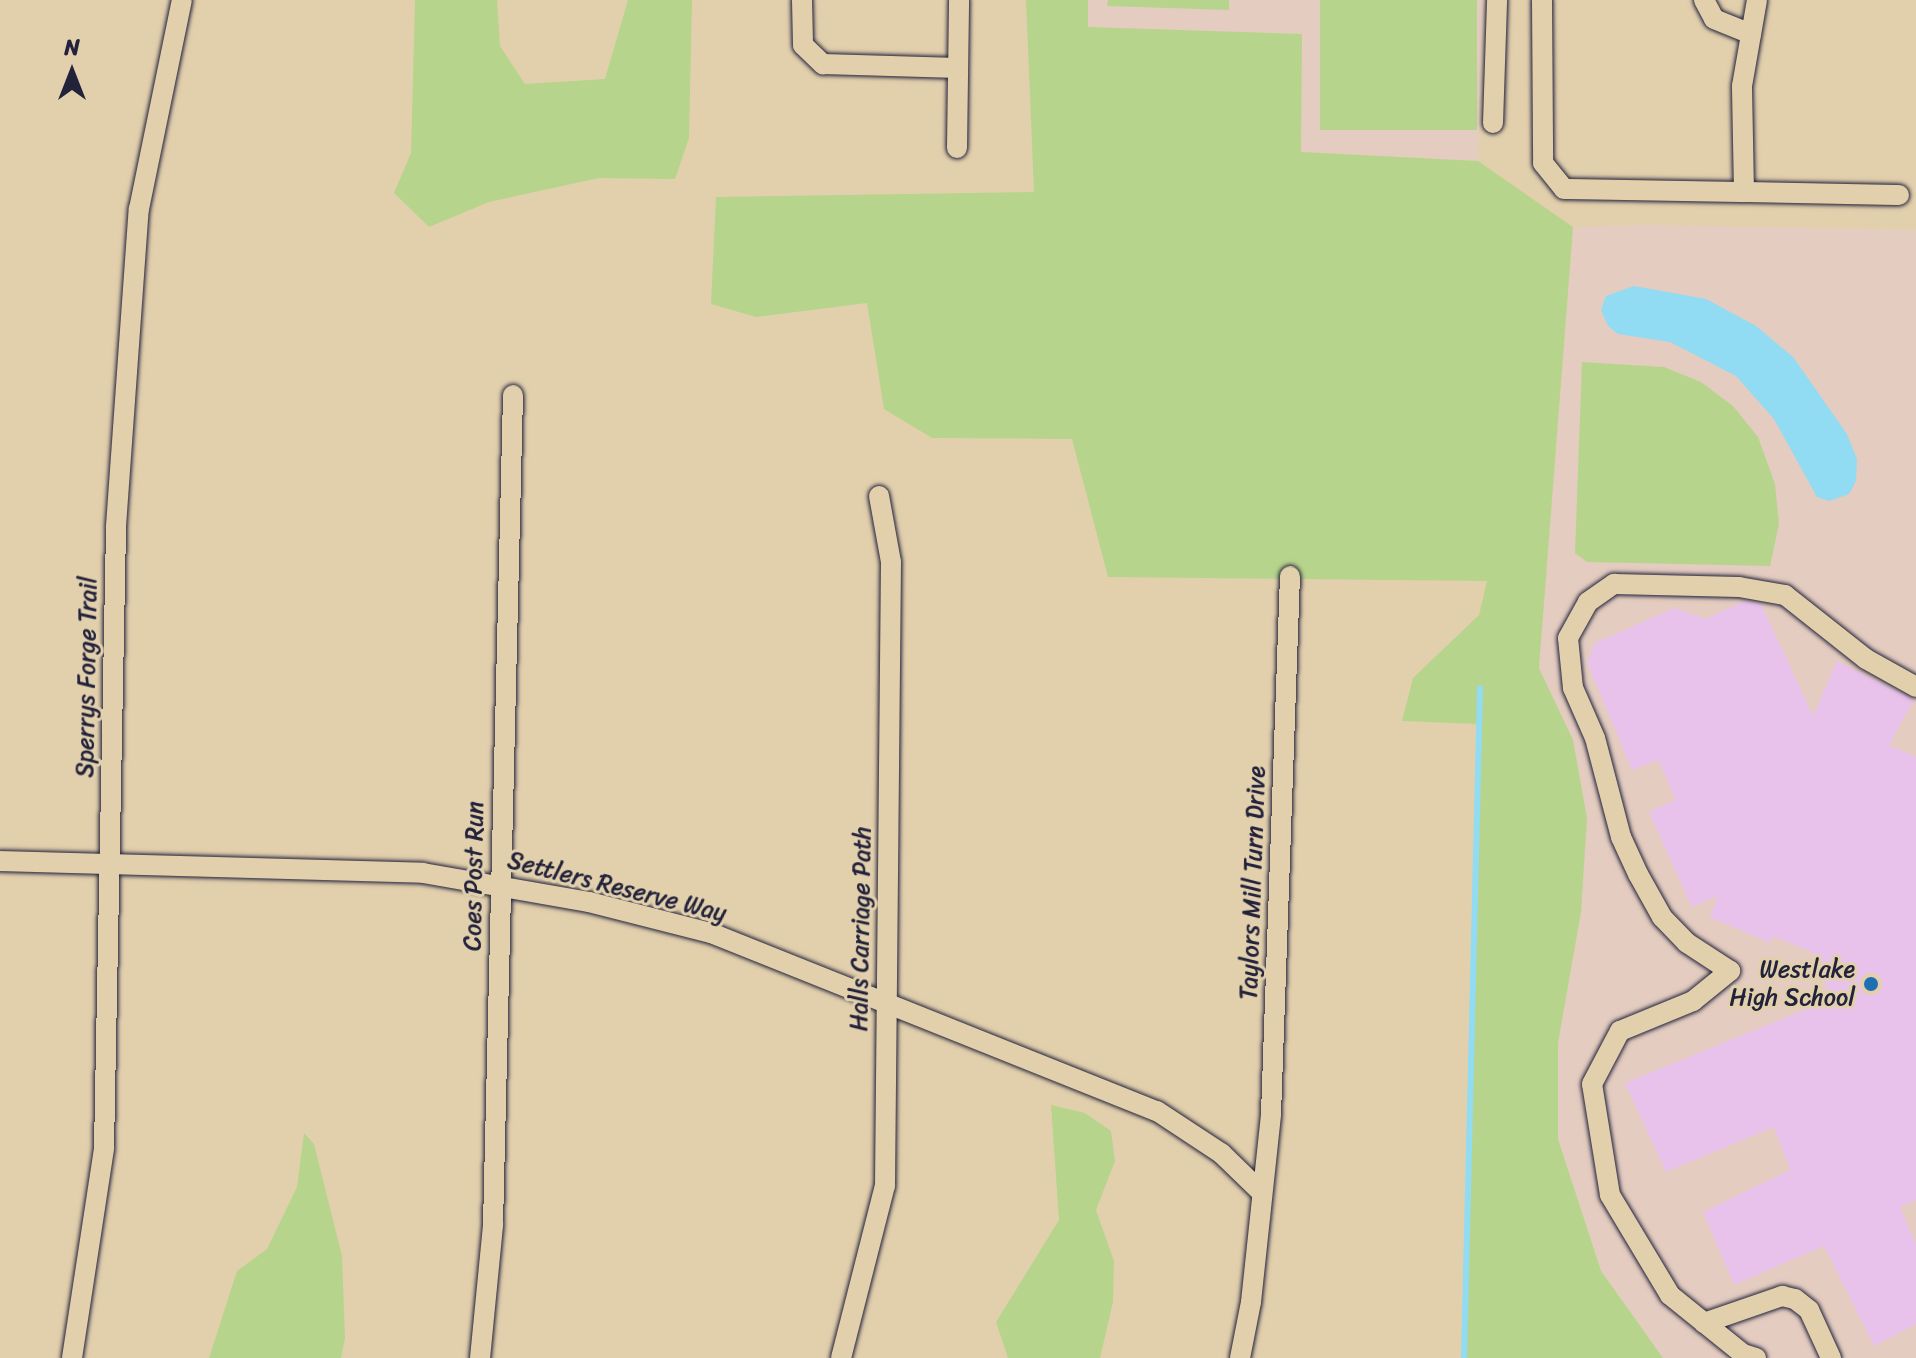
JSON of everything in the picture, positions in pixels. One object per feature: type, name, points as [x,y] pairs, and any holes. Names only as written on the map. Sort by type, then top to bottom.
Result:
[{"type":"street","name":"Sperrys Forge Trail","points":[[72,1358],[104,1148],[116,526],[139,209],[182,0]]},
{"type":"street","points":[[802,0],[803,45],[823,64],[958,68]]},
{"type":"street","points":[[957,148],[959,0]]},
{"type":"street","points":[[1493,123],[1497,0]]},
{"type":"street","points":[[1542,0],[1543,163],[1564,189],[1899,195]]},
{"type":"street","points":[[1704,0],[1714,19],[1751,34]]},
{"type":"street","points":[[1744,192],[1742,86],[1757,0]]},
{"type":"street","name":"Coes Post Run","points":[[480,1358],[493,1225],[513,395]]},
{"type":"street","name":"Halls Carriage Path","points":[[841,1358],[885,1186],[891,562],[879,496]]},
{"type":"street","name":"Taylors Mill Turn Drive","points":[[1240,1358],[1251,1302],[1259,1190],[1271,1114],[1290,576]]},
{"type":"street","points":[[1756,1358],[1704,1323],[1670,1295],[1610,1195],[1592,1084],[1620,1031],[1693,1001],[1730,971],[1687,943],[1651,899],[1621,837],[1595,738],[1573,688],[1568,638],[1588,602],[1614,584],[1739,587],[1785,595],[1866,659],[1916,687]]},
{"type":"street","name":"Settlers Reserve Way","points":[[0,861],[109,867],[315,868],[423,873],[499,884],[711,933],[1157,1111],[1221,1153],[1259,1190]]},
{"type":"street","points":[[1704,1323],[1782,1296],[1795,1299],[1809,1310],[1831,1358]]},
{"type":"shaded area","points":[[1088,0],[1484,0],[1478,161],[1300,152],[1302,34],[1088,27]]},
{"type":"shaded area","points":[[1651,225],[1916,230],[1916,1358],[1663,1358],[1601,1271],[1558,1139],[1558,1043],[1581,912],[1587,818],[1539,668],[1573,227]]},
{"type":"green space","points":[[415,0],[497,0],[500,46],[525,84],[605,79],[628,0],[692,0],[689,138],[675,179],[599,178],[489,202],[429,227],[394,193],[411,153]]},
{"type":"green space","points":[[1026,0],[1088,0],[1088,27],[1302,34],[1301,152],[1478,161],[1573,227],[1539,668],[1573,740],[1587,818],[1581,912],[1558,1043],[1558,1139],[1601,1271],[1663,1358],[1464,1358],[1479,724],[1402,721],[1413,678],[1479,615],[1487,581],[1108,577],[1072,439],[932,438],[884,409],[867,303],[756,317],[711,304],[716,197],[1034,192]]},
{"type":"green space","points":[[1108,0],[1229,0],[1229,10],[1107,6]]},
{"type":"green space","points":[[1320,0],[1477,0],[1477,130],[1320,130]]},
{"type":"green space","points":[[1582,362],[1664,367],[1701,382],[1733,406],[1758,437],[1775,484],[1779,524],[1770,566],[1587,562],[1575,553]]},
{"type":"green space","points":[[1051,1105],[1085,1113],[1111,1131],[1115,1161],[1096,1210],[1114,1261],[1113,1302],[1100,1358],[1008,1358],[996,1322],[1059,1220]]},
{"type":"green space","points":[[304,1133],[314,1144],[342,1256],[345,1338],[341,1358],[209,1358],[237,1271],[267,1249],[297,1187]]},
{"type":"water","points":[[1634,286],[1706,299],[1756,326],[1793,357],[1847,434],[1857,459],[1856,481],[1849,494],[1829,501],[1817,497],[1774,419],[1736,376],[1670,342],[1618,334],[1608,326],[1601,310],[1606,296]]},
{"type":"building","name":"Westlake High School","points":[[1744,601],[1761,604],[1813,716],[1837,661],[1914,700],[1889,745],[1916,757],[1916,1200],[1900,1207],[1916,1244],[1916,1324],[1874,1346],[1824,1246],[1734,1285],[1703,1212],[1790,1170],[1774,1127],[1666,1172],[1625,1083],[1831,999],[1812,952],[1773,936],[1770,943],[1710,917],[1718,896],[1692,907],[1649,812],[1676,800],[1658,760],[1632,770],[1587,662],[1595,643],[1675,608],[1706,619]]},
{"type":"waterway","points":[[1464,1358],[1480,688]]},
{"type":"place","name":"Westlake High School","points":[[1871,984]]}]
